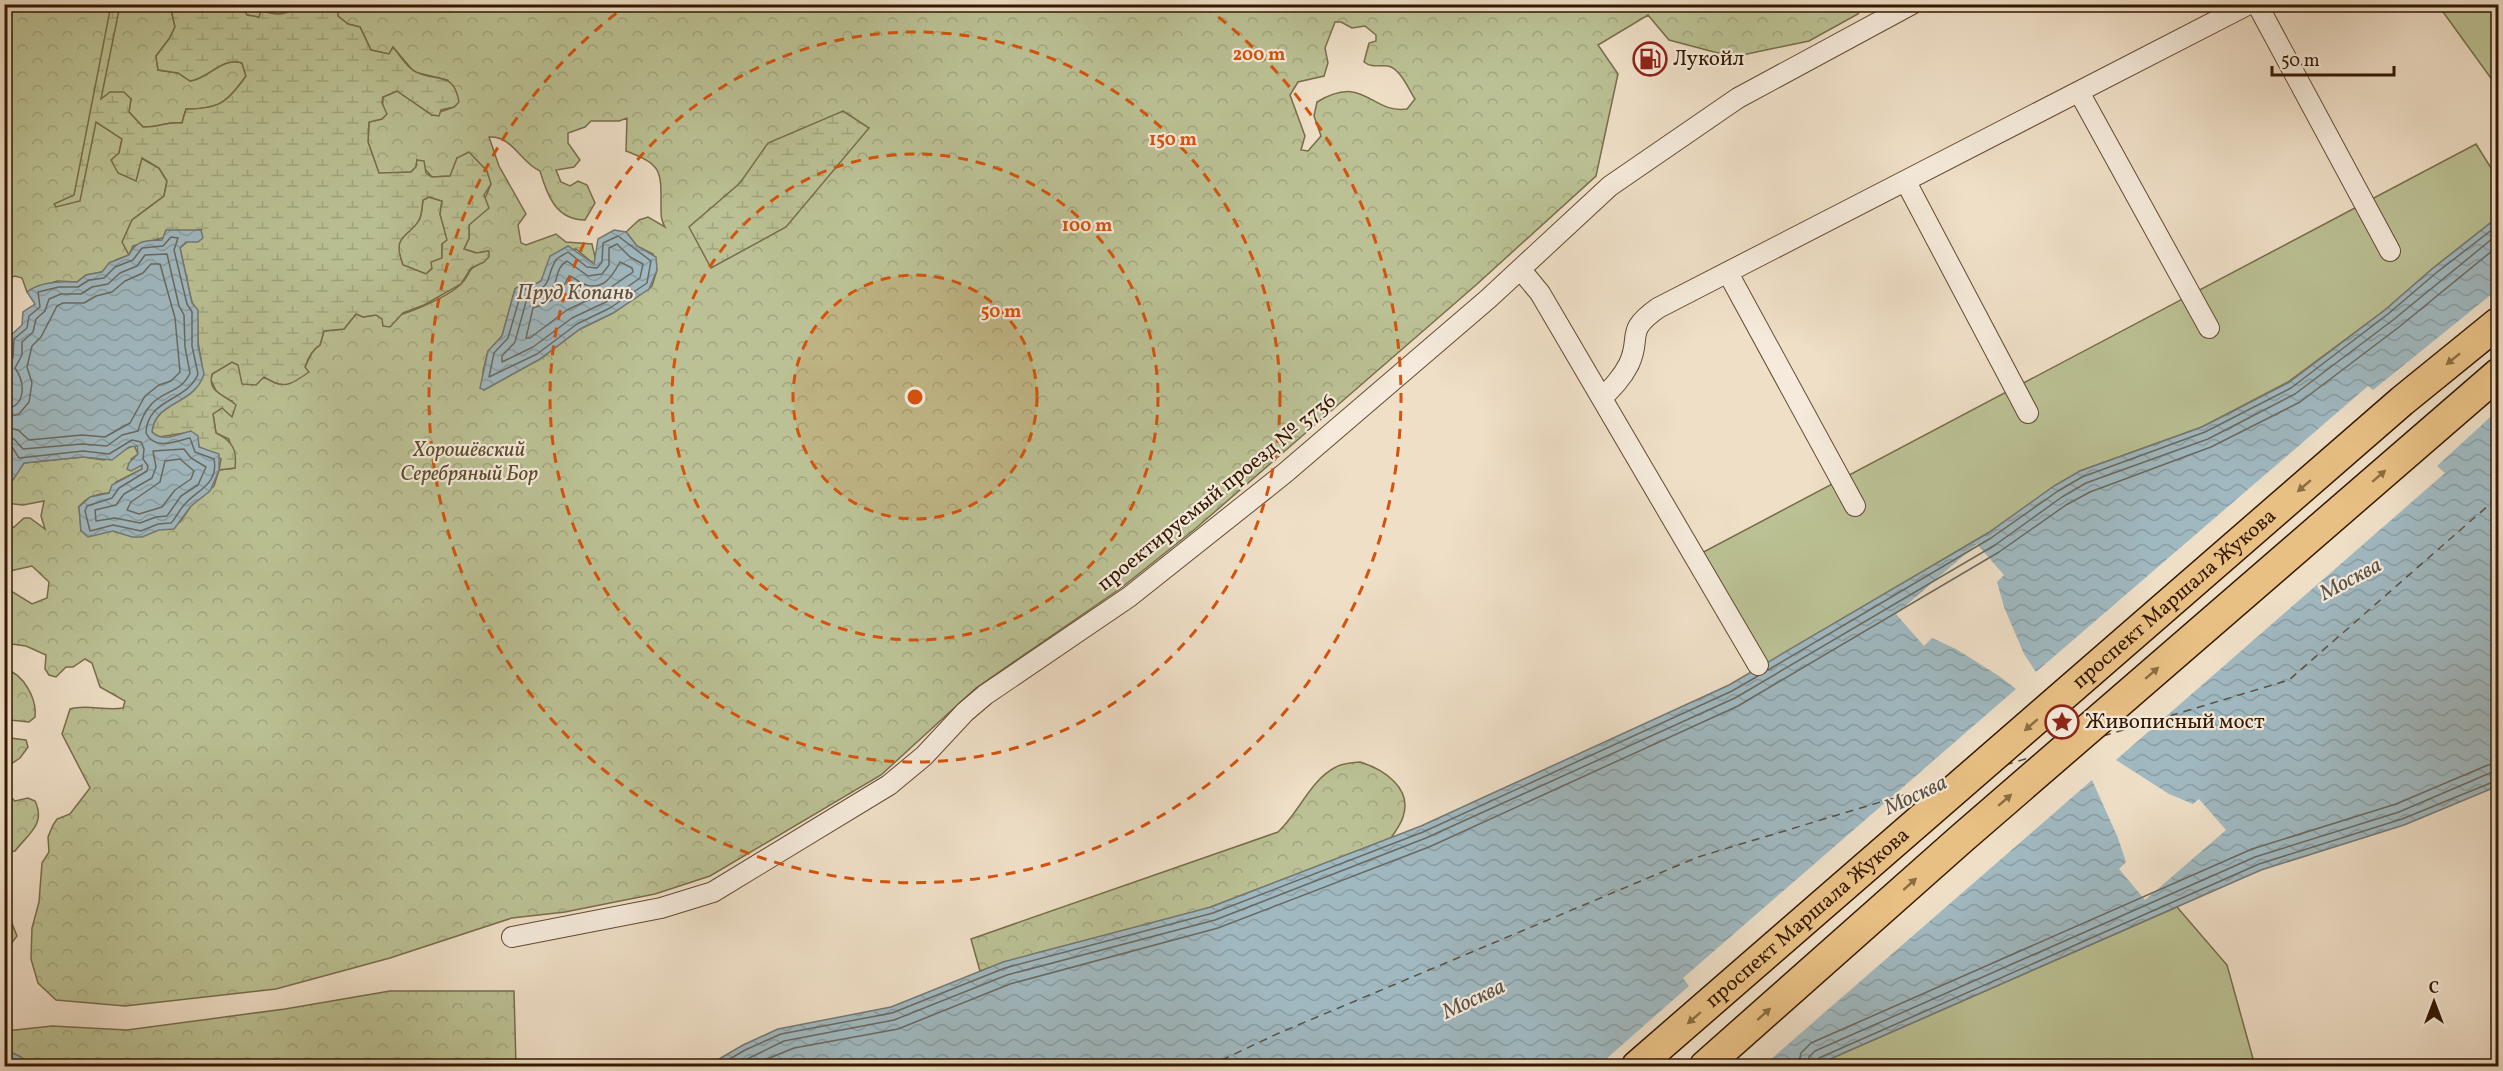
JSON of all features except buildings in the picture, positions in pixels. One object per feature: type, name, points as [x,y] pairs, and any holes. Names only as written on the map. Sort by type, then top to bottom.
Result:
[{"type":"main road","name":"проспект Маршала Жукова","points":[[1637,1066],[2402,401],[2499,323]]},
{"type":"main road","name":"проспект Маршала Жукова","points":[[1705,1066],[1961,838],[2499,374]]},
{"type":"street","name":"проектируемый проезд № 3736","points":[[512,936],[661,908],[713,892],[889,785],[924,756],[950,726],[985,695],[1129,597],[1285,473],[1521,270],[1610,186],[1738,98],[1912,4]]},
{"type":"street","points":[[1602,398],[1630,362],[1633,336],[1643,320],[1669,302],[2249,4]]},
{"type":"street","points":[[2257,4],[2390,252]]},
{"type":"street","points":[[2079,92],[2209,328]]},
{"type":"street","points":[[1905,182],[2028,412]]},
{"type":"street","points":[[1521,270],[1540,293],[1758,665]]},
{"type":"street","points":[[1728,273],[1855,506]]},
{"type":"green space","points":[[5,5],[170,5],[175,27],[156,56],[158,70],[178,73],[190,81],[222,65],[235,62],[242,63],[246,76],[233,93],[221,103],[207,108],[186,109],[182,123],[143,127],[129,112],[131,99],[96,121],[122,139],[119,153],[136,180],[141,158],[159,168],[167,181],[164,196],[132,220],[123,242],[129,255],[116,260],[102,272],[86,275],[77,282],[57,281],[27,292],[22,278],[15,276],[5,279]]},
{"type":"green space","points":[[111,5],[120,5],[101,99],[110,92],[124,92],[131,99],[129,112],[143,127],[148,127],[182,123],[186,109],[207,108],[221,103],[233,93],[246,76],[242,63],[235,62],[222,65],[190,81],[178,73],[158,70],[156,56],[175,27],[170,5],[241,5],[247,15],[259,17],[261,11],[283,13],[291,10],[292,5],[337,5],[338,16],[348,24],[360,27],[371,50],[389,54],[393,47],[413,70],[449,82],[457,92],[459,102],[454,107],[441,110],[439,116],[432,115],[397,91],[383,97],[382,103],[387,114],[382,119],[369,122],[368,142],[379,173],[411,172],[416,167],[417,160],[424,161],[426,173],[432,177],[450,176],[457,158],[469,152],[487,171],[491,184],[484,195],[489,208],[469,225],[469,238],[464,249],[476,253],[489,251],[489,257],[471,268],[461,284],[424,305],[403,313],[390,327],[383,326],[382,319],[376,315],[363,317],[356,314],[344,329],[324,331],[320,345],[306,364],[305,367],[309,372],[292,383],[277,384],[264,377],[256,385],[242,384],[238,365],[232,362],[212,374],[211,380],[215,390],[236,405],[232,417],[222,408],[213,414],[216,433],[230,443],[235,456],[235,468],[219,470],[221,459],[199,447],[197,436],[184,433],[159,437],[152,432],[155,421],[161,413],[194,390],[202,371],[197,315],[192,303],[180,248],[201,230],[133,246],[129,255],[122,242],[132,220],[164,196],[167,181],[159,168],[142,158],[136,181],[118,173],[111,160],[119,153],[122,139],[96,122],[80,201],[56,207],[54,204],[74,195]],"holes":[[[429,197],[442,201],[440,214],[447,240],[442,244],[442,258],[431,262],[432,269],[426,274],[403,265],[400,242],[419,220],[423,200]]]},
{"type":"green space","points":[[241,5],[292,5],[291,10],[284,13],[261,11],[259,17],[247,15]]},
{"type":"green space","name":"Хорошёвский Серебряный Бор","points":[[337,5],[1863,5],[1858,14],[1809,41],[1733,57],[1669,40],[1648,15],[1598,45],[1618,74],[1596,176],[1476,285],[1195,529],[1121,588],[976,688],[881,775],[710,876],[655,894],[565,912],[512,918],[390,958],[276,989],[125,1006],[56,1000],[38,983],[31,959],[32,928],[39,902],[42,863],[49,852],[48,837],[53,825],[57,819],[70,814],[90,788],[62,734],[70,709],[123,708],[125,701],[100,687],[92,663],[85,659],[73,667],[66,667],[56,677],[49,675],[45,669],[46,655],[26,646],[12,644],[10,631],[5,626],[5,590],[8,589],[32,604],[47,598],[49,582],[32,566],[5,572],[5,530],[14,527],[24,518],[30,518],[45,529],[41,516],[44,501],[23,505],[5,503],[5,482],[7,483],[24,463],[83,457],[104,460],[134,445],[138,454],[131,459],[139,466],[142,465],[142,469],[116,482],[109,493],[92,497],[79,507],[81,531],[113,531],[136,537],[180,522],[191,506],[214,486],[219,470],[235,468],[229,439],[216,433],[213,414],[232,401],[219,397],[211,380],[212,374],[232,362],[264,377],[305,367],[314,348],[320,345],[324,331],[344,329],[356,314],[363,317],[376,315],[382,319],[400,315],[435,301],[461,284],[471,269],[484,262],[488,251],[477,253],[464,249],[469,238],[469,225],[478,215],[491,184],[457,158],[451,176],[432,177],[417,160],[416,167],[411,172],[379,174],[368,142],[369,122],[382,119],[383,97],[397,91],[432,115],[454,107],[448,80],[414,72],[393,47],[389,54],[371,50],[360,27],[348,24],[338,16]],"holes":[[[1335,22],[1341,22],[1352,28],[1365,26],[1376,35],[1376,41],[1369,43],[1364,62],[1372,66],[1392,68],[1400,75],[1415,99],[1407,109],[1394,109],[1357,93],[1333,94],[1317,102],[1314,116],[1321,136],[1308,151],[1301,150],[1305,136],[1290,95],[1298,82],[1324,76],[1328,63],[1325,48]],[[627,118],[626,151],[653,165],[660,177],[661,216],[665,227],[648,217],[639,220],[626,232],[637,246],[653,254],[657,270],[652,286],[613,313],[580,329],[540,359],[484,390],[483,371],[488,351],[502,336],[515,289],[525,282],[534,285],[541,281],[551,258],[559,253],[576,249],[594,264],[596,261],[592,244],[566,242],[556,234],[526,245],[521,243],[518,225],[526,214],[499,166],[489,137],[504,140],[540,171],[546,189],[560,211],[575,219],[585,220],[595,203],[587,185],[578,181],[570,186],[561,182],[556,170],[574,167],[580,160],[568,143],[568,133],[585,127],[591,121],[619,121]]]},
{"type":"green space","points":[[2438,5],[2498,5],[2498,88]]},
{"type":"green space","points":[[843,111],[869,128],[786,227],[711,268],[689,227],[740,183],[768,143]]},
{"type":"green space","points":[[2476,144],[2498,179],[2498,217],[2385,310],[2288,382],[2202,427],[2080,471],[1988,533],[1760,668],[1694,557]]},
{"type":"green space","points":[[429,197],[442,201],[440,214],[448,240],[442,244],[442,258],[426,274],[403,265],[399,247],[402,238],[419,220],[423,200]]},
{"type":"green space","points":[[5,669],[18,676],[28,688],[35,710],[35,717],[29,722],[10,720],[5,724]]},
{"type":"green space","points":[[4,729],[10,738],[26,740],[28,747],[20,758],[5,768]]},
{"type":"green space","points":[[1360,762],[1378,769],[1394,781],[1404,797],[1403,817],[1391,838],[1203,910],[1037,953],[980,971],[971,939],[1278,832],[1312,788],[1327,773],[1341,765]]},
{"type":"green space","points":[[5,792],[15,801],[28,798],[35,801],[38,816],[34,828],[15,851],[5,852]]},
{"type":"green space","points":[[4,863],[11,876],[9,916],[17,936],[11,944],[5,947]]},
{"type":"green space","points":[[2177,907],[2227,965],[2255,1066],[1814,1066]]},
{"type":"green space","points":[[390,991],[514,991],[516,1066],[154,1066],[77,1059],[50,1066],[34,1066],[5,1050],[6,1031],[52,1026],[127,1030],[285,1009]]},
{"type":"water","name":"Москва","points":[[2498,217],[2498,786],[2404,825],[2261,870],[1814,1066],[707,1066],[743,1045],[778,1029],[891,1007],[1003,962],[1211,907],[1421,826],[1729,685],[1988,533],[2054,486],[2080,471],[2202,427],[2288,383],[2385,310]]},
{"type":"water","points":[[166,230],[201,230],[203,238],[198,242],[186,242],[180,248],[192,303],[198,310],[198,346],[204,374],[192,392],[160,414],[152,432],[166,437],[191,431],[198,436],[199,447],[219,454],[219,470],[210,491],[191,506],[174,529],[159,530],[142,537],[132,537],[113,531],[88,537],[81,531],[79,507],[90,497],[109,493],[112,485],[142,469],[142,465],[131,471],[127,469],[129,463],[138,454],[137,446],[129,447],[112,460],[83,457],[24,463],[13,480],[5,482],[5,465],[11,460],[4,448],[5,398],[10,385],[5,382],[8,338],[22,325],[23,312],[35,304],[27,292],[32,288],[51,282],[77,282],[86,275],[102,272],[109,263],[129,255],[139,243],[162,240]]},
{"type":"water","name":"Пруд Копань","points":[[614,230],[626,232],[637,246],[656,257],[657,270],[649,289],[613,313],[580,329],[540,359],[484,390],[480,388],[488,351],[502,336],[515,289],[525,282],[534,285],[541,281],[550,256],[568,246],[594,264],[598,239]]},
{"type":"water","points":[[5,1050],[19,1056],[34,1066],[5,1066]]},
{"type":"water","points":[[77,1059],[154,1066],[50,1066]]},
{"type":"pier","name":"Живописный мост","points":[[2498,289],[2498,410],[2437,466],[2445,473],[2116,760],[2169,794],[2193,804],[2199,799],[2226,830],[2145,900],[2119,869],[2126,862],[2118,838],[2092,780],[1763,1066],[1752,1064],[1749,1066],[1598,1066],[1689,986],[1683,978],[2016,689],[1956,649],[1932,638],[1924,646],[1896,614],[1977,544],[2004,575],[1997,582],[2004,607],[2024,654],[2036,672],[2368,386],[2373,390]]},
{"type":"ferry route","points":[[2103,736],[2289,680],[2498,497]]},
{"type":"ferry route","points":[[2005,765],[2035,756]]},
{"type":"ferry route","points":[[1209,1066],[1279,1033],[1698,857],[1937,785]]},
{"type":"place","name":"Лукойл","points":[[1650,59]]},
{"type":"place","name":"Живописный мост","points":[[2062,722]]}]
